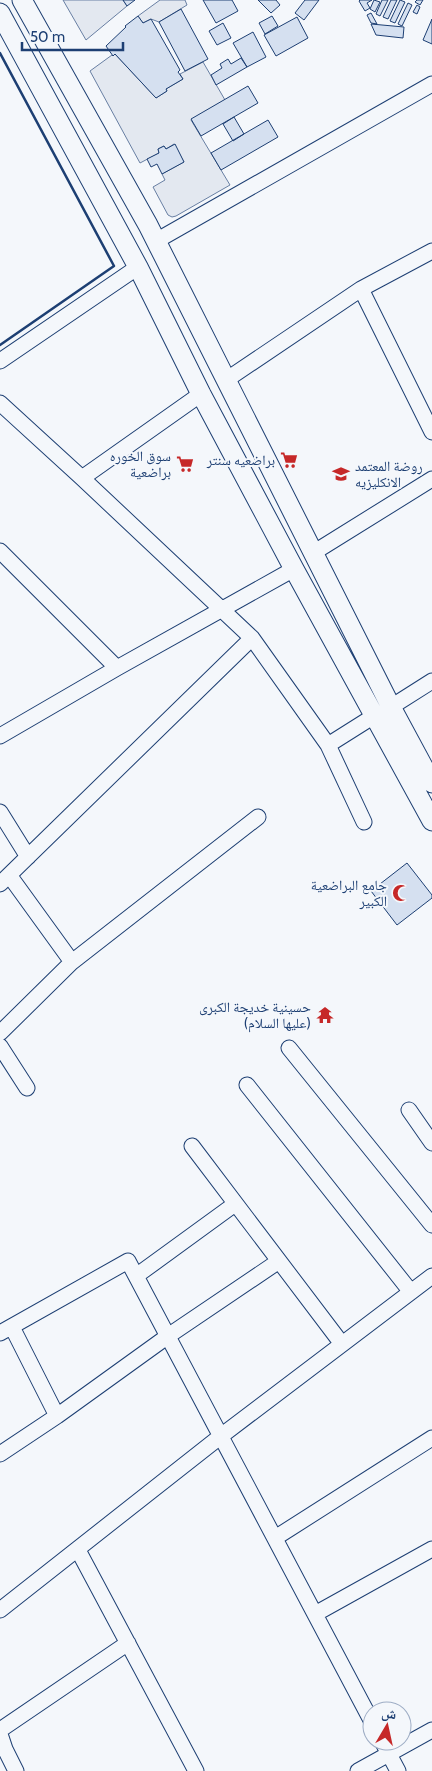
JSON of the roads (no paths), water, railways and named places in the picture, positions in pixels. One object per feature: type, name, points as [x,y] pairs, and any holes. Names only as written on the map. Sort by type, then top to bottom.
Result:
[{"type":"main road","points":[[22,0],[156,241],[391,707],[432,783]]},
{"type":"main road","points":[[0,13],[138,266],[201,394],[294,569],[432,821]]},
{"type":"main road","points":[[169,328],[193,317]]},
{"type":"street","points":[[156,241],[432,84]]},
{"type":"street","points":[[226,380],[361,289],[432,251]]},
{"type":"street","points":[[0,361],[138,266]]},
{"type":"street","points":[[361,289],[432,432]]},
{"type":"street","points":[[82,478],[201,394]]},
{"type":"street","points":[[0,403],[252,638],[328,745],[364,822]]},
{"type":"street","points":[[313,553],[432,479]]},
{"type":"street","points":[[0,551],[117,668]]},
{"type":"street","points":[[0,736],[222,608],[294,569]]},
{"type":"street","points":[[72,962],[5,880],[252,638]]},
{"type":"street","points":[[391,707],[432,681]]},
{"type":"street","points":[[328,745],[374,716]]},
{"type":"street","points":[[0,812],[28,857]]},
{"type":"street","points":[[0,1033],[72,962],[258,817]]},
{"type":"street","points":[[0,1046],[27,1088]]},
{"type":"street","points":[[289,1048],[432,1225]]},
{"type":"street","points":[[246,1085],[411,1292]]},
{"type":"street","points":[[409,1110],[432,1143]]},
{"type":"street","points":[[192,1146],[342,1344]]},
{"type":"street","points":[[136,1276],[236,1204]]},
{"type":"street","points":[[56,1416],[6,1330],[128,1261],[362,1703]]},
{"type":"street","points":[[0,1454],[168,1336],[279,1262]]},
{"type":"street","points":[[0,1610],[221,1436],[432,1276]]},
{"type":"street","points":[[275,1538],[432,1438]]},
{"type":"street","points":[[315,1614],[432,1549]]},
{"type":"street","points":[[78,1550],[196,1771]]},
{"type":"street","points":[[16,1771],[5,1749],[0,1732],[128,1643]]},
{"type":"street","points":[[412,1737],[432,1730]]},
{"type":"street","points":[[358,1771],[381,1751]]},
{"type":"street","points":[[388,1751],[398,1771]]},
{"type":"place","name":"براضعيه سنتر","points":[[289,460]]},
{"type":"place","name":"سوق الخوره براضعية","points":[[185,464]]},
{"type":"place","name":"روضة المعتمد الانكليزيه","points":[[341,474]]},
{"type":"place","name":"جامع البراضعية الكبير","points":[[401,893]]},
{"type":"place","name":"حسينية خديجة الكبرى (عليها السلام)","points":[[325,1015]]}]
